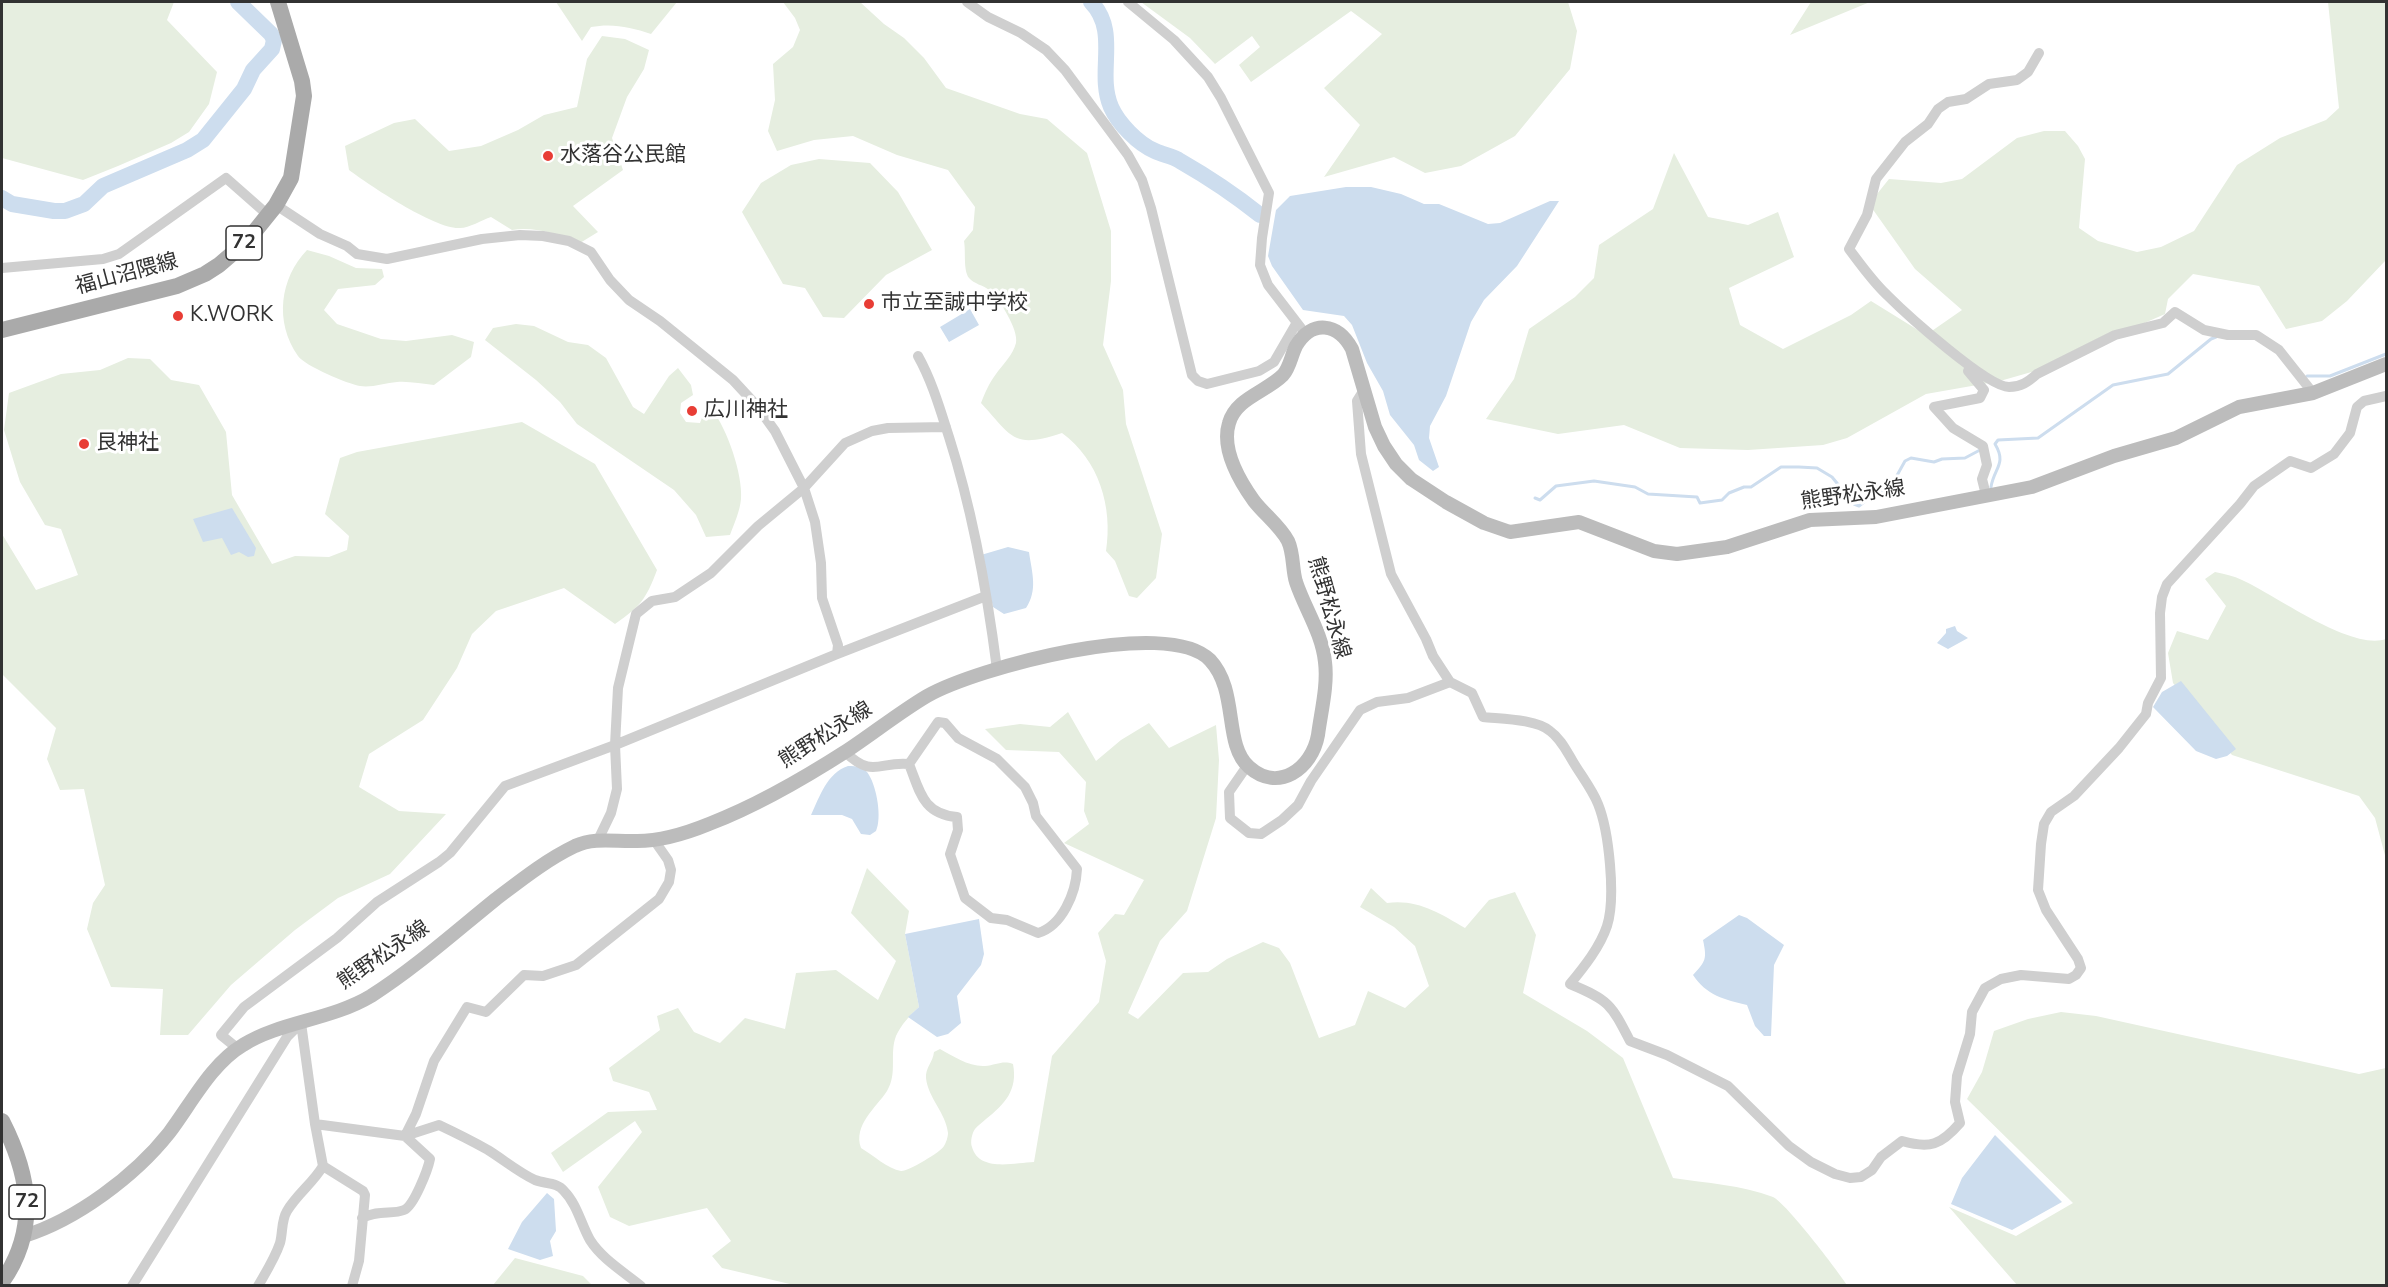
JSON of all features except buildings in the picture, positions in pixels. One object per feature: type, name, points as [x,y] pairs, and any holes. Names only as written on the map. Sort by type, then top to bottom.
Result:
[{"type":"main road","name":"福山沼隈線","points":[[2,330],[169,289],[188,282],[219,265],[247,240],[272,210],[291,178],[304,96],[302,81],[278,2]]},
{"type":"main road","name":"熊野松永線","points":[[1298,771],[1308,762],[1315,750],[1324,696],[1325,663],[1318,634],[1296,580],[1287,539],[1252,499],[1229,457],[1227,441],[1229,420],[1239,407],[1286,372],[1301,328],[1337,330],[1346,338],[1352,350],[1375,427],[1384,446],[1396,464],[1412,479],[1446,502],[1484,523],[1510,532],[1579,522],[1654,551],[1677,554],[1727,547],[1809,520],[1869,518],[2032,487],[2114,456],[2176,438],[2239,407],[2313,393],[2386,364]]},
{"type":"main road","name":"熊野松永線","points":[[24,1236],[42,1230],[83,1208],[143,1160],[165,1138],[220,1065],[237,1048],[257,1036],[340,1011],[369,997],[411,967],[530,873],[579,844],[598,840],[654,840],[707,825],[740,811],[845,752],[922,699],[952,682],[1041,657],[1121,644],[1159,642],[1191,647],[1208,658],[1220,675],[1233,719],[1234,742],[1239,755],[1247,765]]},
{"type":"main road","points":[[1247,765],[1258,773],[1271,777],[1285,776],[1298,771]]},
{"type":"main road","name":"72","points":[[2,1121],[13,1143],[23,1173],[27,1204],[24,1236],[14,1265],[2,1282]]},
{"type":"street","points":[[967,2],[988,18],[1021,33],[1046,50],[1065,70],[1128,154],[1142,180],[1152,208],[1192,375],[1198,381],[1208,384],[1259,371],[1274,362],[1301,328],[1268,285],[1260,265],[1269,193],[1209,77],[1174,40],[1128,2]]},
{"type":"street","points":[[2039,53],[2028,72],[2017,80],[1989,84],[1966,99],[1948,102],[1938,109],[1928,124],[1905,141],[1876,179],[1867,214],[1849,249],[1886,295],[1975,370],[2007,387],[2026,384],[2037,374],[2115,335],[2163,323],[2175,312],[2204,330],[2228,335],[2256,335],[2279,350],[2313,393]]},
{"type":"street","points":[[2,268],[103,260],[119,254],[226,178],[272,210],[347,246],[357,254],[373,258],[387,259],[482,239],[520,235],[543,236],[569,241],[591,252],[609,280],[629,300],[660,321],[747,394],[775,431],[804,488],[814,522],[821,563],[822,598],[838,645],[837,654]]},
{"type":"street","points":[[918,356],[932,386],[965,486],[997,669]]},
{"type":"street","points":[[1965,362],[1968,372],[1984,390],[1980,398],[1934,407],[1953,428],[1983,446],[1987,465],[1982,479],[1986,495]]},
{"type":"street","points":[[1364,390],[1358,401],[1360,451],[1382,545],[1391,574],[1433,656],[1450,682],[1472,693],[1483,717],[1521,721],[1542,726],[1551,731],[1597,801],[1607,838],[1612,902],[1607,926],[1601,940],[1570,984],[1604,1000],[1616,1015],[1630,1041],[1667,1055],[1728,1086],[1789,1146],[1811,1162],[1835,1174],[1861,1178],[1872,1170],[1881,1157],[1902,1141],[1933,1146],[1948,1138],[1960,1123],[1955,1102],[1957,1076],[1970,1034],[1972,1012],[1985,988],[2001,979],[2021,975],[2069,979],[2081,968],[2078,959],[2046,910],[2038,890],[2044,824],[2051,812],[2073,796],[2119,748],[2146,714],[2148,703],[2161,678],[2160,613],[2162,597],[2167,584],[2254,486],[2290,461],[2311,468],[2334,453],[2350,433],[2357,407],[2364,401],[2386,396]]},
{"type":"street","points":[[598,840],[611,813],[616,789],[615,745],[618,688],[636,614],[652,601],[675,597],[711,573],[758,526],[804,488],[845,443],[872,431],[905,426],[946,427]]},
{"type":"street","points":[[237,1048],[221,1035],[244,1006],[337,939],[377,902],[450,853],[505,786],[615,745],[986,596]]},
{"type":"street","points":[[1247,765],[1229,792],[1230,818],[1249,833],[1261,834],[1282,820],[1298,805],[1311,781],[1360,710],[1377,702],[1408,698],[1450,682]]},
{"type":"street","points":[[938,722],[945,723],[958,738],[997,759],[1025,788],[1033,803],[1036,816],[1077,869],[1077,882],[1071,900],[1048,930],[1038,933],[1007,920],[991,918],[965,898],[950,854],[958,830],[957,817],[940,815],[928,806],[909,764],[938,722]]},
{"type":"street","points":[[845,752],[852,760],[873,769],[896,763],[909,764]]},
{"type":"street","points":[[1298,771],[1311,781]]},
{"type":"street","points":[[405,1136],[416,1114],[434,1061],[467,1007],[486,1012],[524,975],[543,976],[576,965],[659,899],[669,882],[670,870],[668,860],[654,840]]},
{"type":"street","points":[[258,1286],[277,1250],[286,1212],[317,1177],[323,1166],[301,1023]]},
{"type":"street","points":[[132,1286],[287,1036],[301,1023]]},
{"type":"street","points":[[315,1124],[405,1136],[439,1125],[490,1151],[523,1175],[541,1183],[558,1185],[565,1191],[590,1239],[600,1253],[641,1286]]},
{"type":"street","points":[[362,1218],[371,1214],[405,1210],[429,1168],[430,1159],[405,1136]]},
{"type":"street","points":[[323,1166],[363,1191],[365,1195],[358,1261],[352,1286]]},
{"type":"shaded area","points":[[2,2],[174,2],[167,20],[217,72],[209,104],[189,132],[171,143],[83,180],[2,158]]},
{"type":"shaded area","points":[[556,2],[677,2],[651,34],[621,26],[606,25],[591,27],[582,41]]},
{"type":"shaded area","points":[[783,2],[860,2],[884,24],[904,38],[924,58],[946,88],[1020,114],[1047,119],[1087,153],[1111,231],[1111,281],[1103,345],[1123,390],[1126,424],[1162,534],[1156,578],[1137,598],[1129,596],[1115,561],[1106,551],[1108,534],[1105,501],[1094,471],[1075,444],[1062,433],[1033,440],[1015,437],[1000,425],[981,403],[991,381],[1013,352],[1016,337],[998,300],[989,290],[973,282],[967,275],[964,241],[973,230],[975,207],[948,170],[897,155],[853,136],[814,140],[777,151],[768,131],[775,100],[773,64],[793,47],[800,30],[795,18]]},
{"type":"shaded area","points":[[1141,2],[1568,2],[1577,31],[1570,69],[1515,136],[1461,166],[1425,173],[1394,157],[1324,177],[1360,125],[1324,88],[1382,34],[1351,11],[1251,82],[1239,65],[1260,47],[1252,36],[1215,64],[1190,38]]},
{"type":"shaded area","points":[[1811,2],[1870,2],[1790,35]]},
{"type":"shaded area","points":[[2328,2],[2386,2],[2386,260],[2347,301],[2322,321],[2286,329],[2259,286],[2193,274],[2168,299],[2165,314],[2035,371],[2000,381],[1926,394],[1847,438],[1823,445],[1748,450],[1680,448],[1624,425],[1558,434],[1486,419],[1514,379],[1529,329],[1575,297],[1594,278],[1599,245],[1653,209],[1674,153],[1708,217],[1748,225],[1778,212],[1794,257],[1729,288],[1740,325],[1783,349],[1851,315],[1871,301],[1926,335],[1962,310],[1915,269],[1869,204],[1889,179],[1941,183],[1962,179],[2017,138],[2044,131],[2065,131],[2078,146],[2085,159],[2079,228],[2098,241],[2137,252],[2161,247],[2194,231],[2237,165],[2280,138],[2326,120],[2339,108]]},
{"type":"shaded area","points":[[602,36],[625,39],[649,50],[644,69],[627,97],[612,138],[623,170],[573,206],[598,232],[580,243],[546,232],[528,229],[512,230],[491,217],[464,228],[449,227],[403,205],[349,170],[345,146],[394,123],[415,119],[449,151],[481,146],[518,130],[544,115],[577,107],[587,59]]},
{"type":"shaded area","points":[[819,159],[870,163],[898,192],[932,250],[886,275],[844,318],[823,317],[805,288],[783,284],[742,212],[761,183],[791,165]]},
{"type":"shaded area","points":[[307,250],[329,256],[356,268],[382,269],[384,277],[375,285],[338,289],[324,310],[337,324],[381,339],[406,341],[452,335],[474,342],[471,357],[434,385],[402,382],[360,386],[309,365],[298,356],[290,343],[283,315],[286,287],[298,261]]},
{"type":"shaded area","points":[[516,324],[534,326],[568,342],[588,345],[606,358],[633,407],[644,414],[669,376],[678,368],[691,385],[693,395],[681,403],[680,413],[686,422],[700,423],[704,412],[712,410],[733,452],[741,499],[730,535],[706,537],[696,515],[674,490],[577,424],[560,402],[536,380],[485,340],[493,328]]},
{"type":"shaded area","points":[[128,358],[150,359],[171,380],[199,385],[226,432],[232,495],[272,564],[295,556],[329,557],[347,550],[349,536],[325,514],[340,458],[357,452],[522,422],[595,464],[657,570],[642,601],[615,624],[564,588],[496,611],[472,634],[457,668],[423,720],[369,754],[359,787],[399,811],[446,814],[390,874],[338,898],[295,930],[231,985],[188,1035],[160,1035],[163,989],[111,987],[87,929],[93,903],[105,885],[84,789],[60,790],[47,759],[56,728],[2,674],[2,534],[36,590],[78,575],[61,529],[45,525],[20,482],[4,430],[9,393],[61,374],[100,370]]},
{"type":"shaded area","points":[[2215,572],[2242,580],[2334,630],[2371,641],[2386,639],[2386,859],[2375,818],[2359,796],[2232,755],[2173,683],[2168,653],[2177,631],[2208,640],[2226,606],[2205,579]]},
{"type":"shaded area","points":[[1068,712],[1096,761],[1121,740],[1149,723],[1169,748],[1216,725],[1219,760],[1216,818],[1187,911],[1160,941],[1128,1013],[1138,1019],[1183,973],[1208,972],[1227,959],[1263,942],[1279,948],[1290,963],[1319,1038],[1355,1025],[1368,991],[1405,1008],[1429,986],[1415,946],[1394,927],[1360,907],[1371,888],[1387,903],[1409,903],[1428,908],[1465,928],[1489,900],[1515,892],[1536,935],[1523,993],[1587,1031],[1623,1058],[1673,1178],[1736,1187],[1773,1197],[1800,1224],[1847,1285],[794,1285],[722,1268],[712,1256],[731,1241],[707,1208],[629,1226],[610,1217],[598,1187],[642,1132],[635,1121],[563,1172],[551,1153],[608,1112],[657,1110],[649,1092],[613,1081],[609,1068],[660,1030],[657,1016],[678,1008],[694,1032],[720,1043],[745,1018],[785,1029],[796,973],[836,970],[878,1000],[896,961],[851,913],[867,868],[909,911],[905,934],[919,1007],[906,1020],[896,1036],[890,1084],[863,1124],[859,1140],[861,1148],[886,1165],[901,1171],[924,1161],[944,1146],[948,1135],[947,1126],[930,1092],[926,1078],[934,1052],[940,1049],[973,1065],[985,1066],[1006,1062],[1013,1064],[1012,1089],[999,1108],[975,1129],[971,1145],[976,1155],[989,1163],[1034,1162],[1052,1056],[1099,1002],[1106,961],[1098,933],[1115,914],[1124,915],[1144,880],[1064,843],[1089,824],[1084,811],[1086,782],[1059,752],[1006,750],[985,729],[1020,724],[1050,727]]},
{"type":"shaded area","points":[[2061,1012],[2096,1016],[2359,1074],[2386,1068],[2386,1285],[2017,1285],[1949,1207],[2016,1236],[2073,1203],[1967,1099],[1982,1072],[1994,1031],[2028,1019]]},
{"type":"shaded area","points":[[515,1258],[583,1276],[592,1285],[493,1285]]},
{"type":"water","points":[[1346,187],[1371,187],[1401,194],[1424,204],[1439,204],[1488,224],[1500,223],[1550,201],[1559,201],[1517,266],[1484,300],[1471,322],[1446,396],[1430,426],[1429,438],[1439,467],[1433,471],[1419,460],[1414,445],[1390,415],[1383,391],[1367,363],[1352,325],[1344,316],[1303,310],[1272,266],[1268,256],[1276,210],[1290,196]]},
{"type":"water","points":[[970,309],[979,325],[949,342],[940,327]]},
{"type":"water","points":[[232,508],[256,548],[254,556],[248,557],[239,552],[231,555],[222,538],[203,542],[193,519]]},
{"type":"water","points":[[1008,547],[1029,552],[1033,588],[1026,608],[1004,614],[993,607],[981,555]]},
{"type":"water","points":[[1955,626],[1957,631],[1968,638],[1948,649],[1937,643],[1946,633],[1946,629]]},
{"type":"water","points":[[2181,681],[2236,749],[2227,756],[2216,759],[2196,751],[2153,707],[2162,692]]},
{"type":"water","points":[[848,766],[865,770],[874,787],[879,819],[876,831],[870,835],[861,834],[852,819],[842,815],[811,815],[829,780]]},
{"type":"water","points":[[1739,915],[1747,918],[1784,945],[1774,965],[1771,1036],[1764,1036],[1755,1026],[1747,1005],[1724,999],[1710,992],[1693,975],[1704,959],[1703,940]]},
{"type":"water","points":[[979,919],[984,954],[981,965],[957,996],[961,1023],[948,1034],[937,1037],[908,1017],[919,1007],[905,934]]},
{"type":"water","points":[[1995,1135],[2062,1202],[2012,1230],[1951,1204],[1962,1178]]},
{"type":"water","points":[[547,1193],[554,1199],[556,1231],[550,1241],[553,1256],[540,1260],[508,1249],[522,1222]]},
{"type":"waterway","points":[[2,198],[12,204],[65,211],[84,204],[103,186],[187,150],[203,140],[244,89],[253,70],[272,49],[274,40],[271,34],[238,2]]},
{"type":"waterway","points":[[1091,2],[1100,14],[1104,26],[1107,94],[1114,113],[1124,126],[1149,148],[1190,167],[1260,215]]},
{"type":"waterway","points":[[1991,487],[2000,461],[1995,444],[1998,440],[2038,438],[2113,385],[2168,374],[2216,337]]},
{"type":"waterway","points":[[2307,376],[2330,376],[2386,354]]},
{"type":"waterway","points":[[1535,498],[1540,500],[1556,486],[1594,481],[1635,487],[1648,494],[1697,497],[1700,503],[1722,500],[1729,493],[1744,487],[1751,487],[1781,467],[1799,467],[1817,468],[1832,477],[1854,504],[1859,506],[1873,495],[1890,488],[1905,461],[1911,458],[1934,462],[1942,459],[1965,458],[1980,450]]},
{"type":"place","name":"水落谷公民館","points":[[548,156]]},
{"type":"place","name":"市立至誠中学校","points":[[869,304]]},
{"type":"place","name":"K.WORK","points":[[178,316]]},
{"type":"place","name":"広川神社","points":[[692,411]]},
{"type":"place","name":"艮神社","points":[[84,444]]}]
